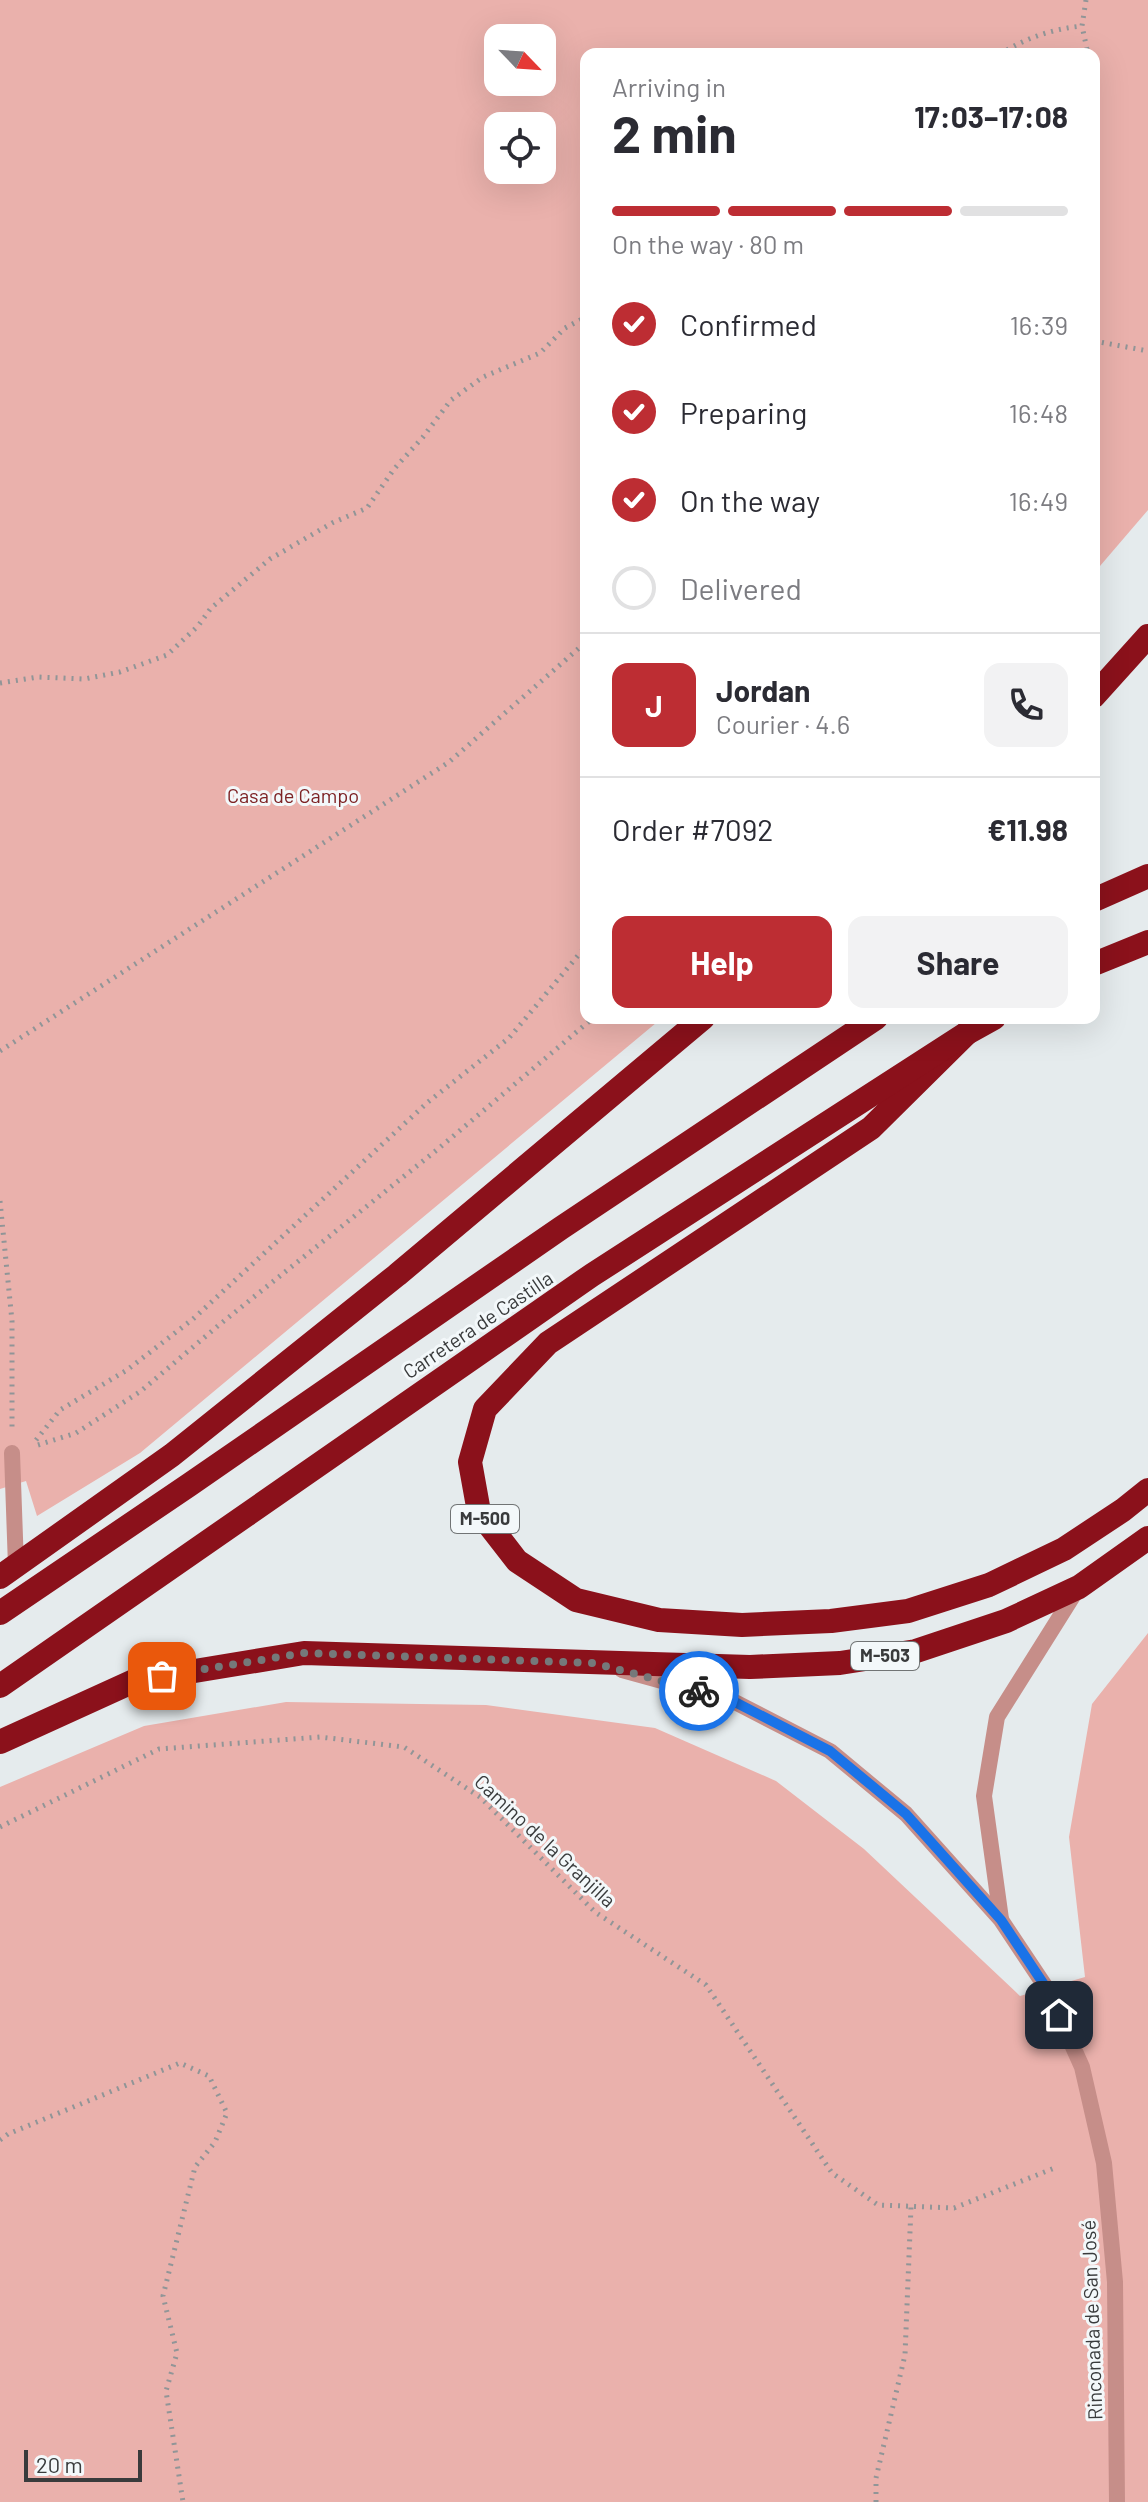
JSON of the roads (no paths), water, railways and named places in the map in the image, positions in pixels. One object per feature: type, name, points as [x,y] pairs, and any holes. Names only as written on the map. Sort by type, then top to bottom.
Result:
[{"type":"highway","points":[[1100,689],[1148,636]]},
{"type":"highway","points":[[1100,897],[1148,876]]},
{"type":"highway","points":[[1100,962],[1148,942]]},
{"type":"highway","points":[[8,1572],[172,1455],[397,1275],[696,1024]]},
{"type":"highway","name":"Carretera de Castilla","points":[[0,1613],[561,1228],[867,1024]]},
{"type":"highway","name":"Carretera de Castilla","points":[[0,1686],[592,1275],[983,1024]]},
{"type":"highway","name":"M-500","points":[[967,1033],[871,1128],[548,1343],[485,1409],[470,1462],[479,1512],[517,1561],[576,1600],[659,1620],[742,1625],[831,1621],[908,1611],[976,1589],[1064,1549],[1148,1490]]},
{"type":"highway","name":"M-503","points":[[0,1742],[134,1681],[304,1653],[750,1667],[840,1663],[916,1651],[1006,1621],[1079,1587],[1148,1538]]},
{"type":"lane","points":[[8,1572],[12,1453]]},
{"type":"lane","points":[[1001,1920],[984,1796],[997,1717],[1079,1587]]},
{"type":"lane","name":"Rinconada de San José","points":[[594,1663],[731,1700],[830,1751],[906,1814],[1001,1920],[1047,1989],[1082,2067],[1104,2163],[1115,2282],[1117,2502]]},
{"type":"park label","name":"Casa de Campo","points":[[293,796]]}]
